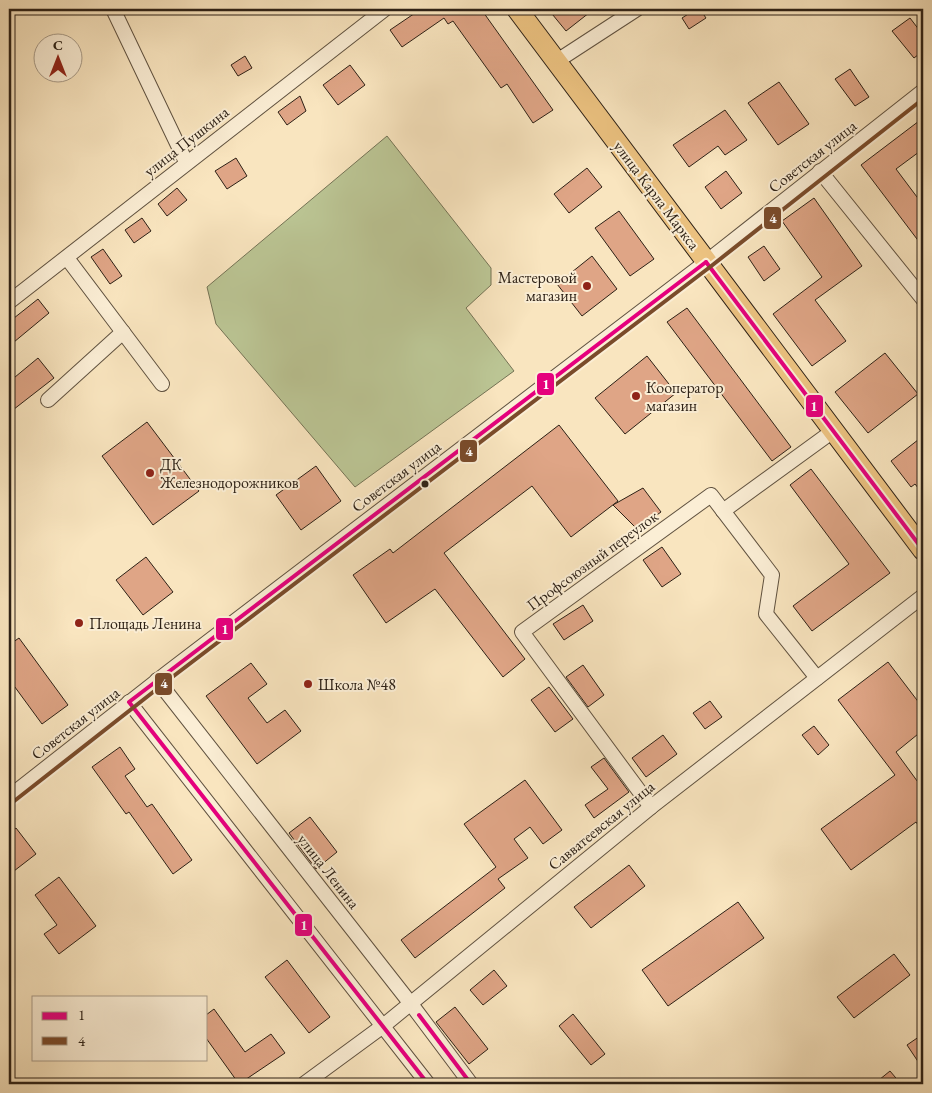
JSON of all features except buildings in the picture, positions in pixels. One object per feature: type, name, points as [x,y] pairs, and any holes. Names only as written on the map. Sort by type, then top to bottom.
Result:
[{"type":"highway","name":"улица Карла Маркса","points":[[517,9],[923,550]]},
{"type":"street","points":[[113,9],[186,162]]},
{"type":"street","name":"улица Пушкина","points":[[9,302],[186,162],[385,9]]},
{"type":"street","points":[[557,61],[637,9]]},
{"type":"street","name":"Советская улица","points":[[9,797],[157,680],[706,262],[923,91]]},
{"type":"street","points":[[820,171],[923,299]]},
{"type":"street","points":[[67,258],[162,384]]},
{"type":"street","points":[[48,400],[123,332]]},
{"type":"street","points":[[817,678],[766,614],[772,575],[723,511],[833,431]]},
{"type":"street","name":"Профсоюзный переулок","points":[[651,807],[522,632],[711,495],[723,511]]},
{"type":"street","name":"Савватеевская улица","points":[[304,1084],[411,1004],[651,807],[923,596]]},
{"type":"street","name":"улица Ленина","points":[[157,680],[411,1004],[471,1084]]},
{"type":"street","points":[[129,702],[428,1084]]},
{"type":"green space","points":[[387,136],[491,268],[491,285],[466,308],[514,371],[355,487],[216,324],[207,287]]},
{"type":"transit line","name":"4","points":[[13,802],[171,678],[710,267],[923,99]]},
{"type":"transit line","name":"1","points":[[706,262],[923,550]]},
{"type":"transit line","name":"1","points":[[428,1084],[129,702],[706,262]]},
{"type":"transit line","name":"1","points":[[419,1015],[471,1084]]},
{"type":"place","name":"Мастеровой магазин","points":[[587,286]]},
{"type":"place","name":"Кооператор магазин","points":[[636,396]]},
{"type":"place","name":"ДК Железнодорожников","points":[[150,473]]},
{"type":"place","name":"Площадь Ленина","points":[[79,623]]},
{"type":"place","name":"Школа №48","points":[[308,684]]}]
